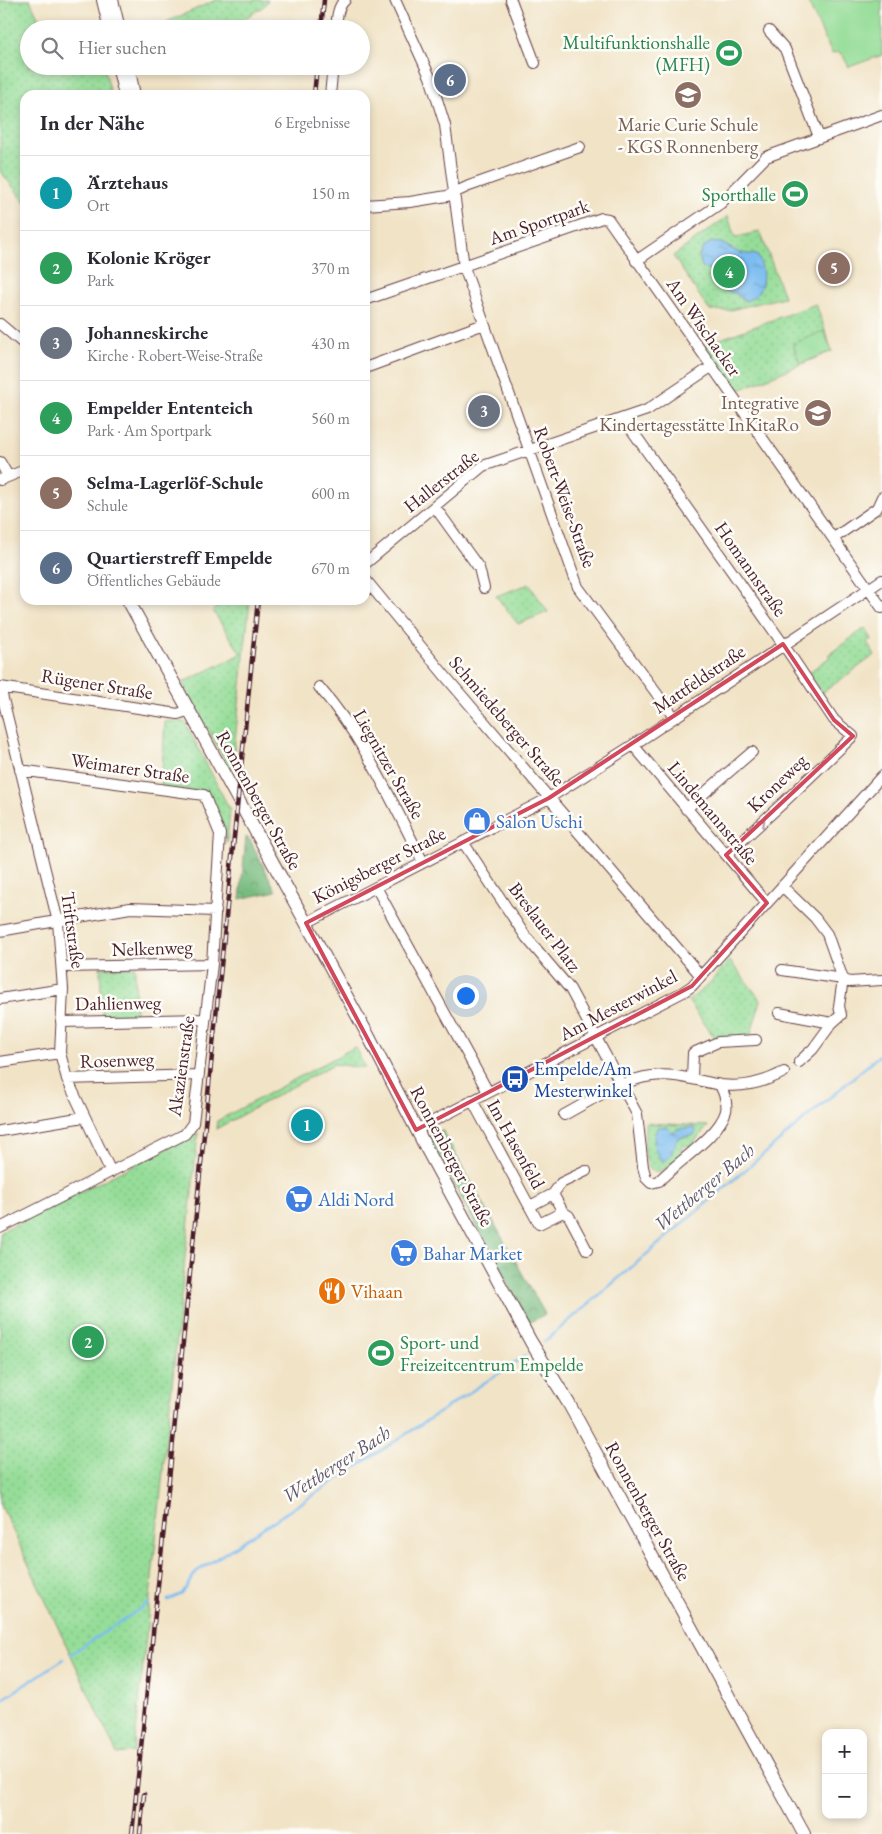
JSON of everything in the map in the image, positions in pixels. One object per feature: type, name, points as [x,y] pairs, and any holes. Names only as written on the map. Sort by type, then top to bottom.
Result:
[{"type":"street","points":[[103,0],[108,20]]},
{"type":"street","points":[[112,0],[117,20]]},
{"type":"street","points":[[337,20],[339,9],[345,0]]},
{"type":"street","name":"Robert-Weise-Straße","points":[[396,0],[430,77],[445,125],[464,267],[578,587],[674,716]]},
{"type":"street","points":[[511,0],[535,63]]},
{"type":"street","points":[[769,31],[784,49],[819,137]]},
{"type":"street","points":[[120,75],[124,90]]},
{"type":"street","points":[[130,75],[133,90]]},
{"type":"street","points":[[331,90],[332,75]]},
{"type":"street","points":[[636,261],[721,203],[766,157],[882,115]]},
{"type":"street","points":[[370,205],[410,202],[447,196],[580,147]]},
{"type":"street","name":"Am Sportpark","points":[[370,298],[602,218],[608,220],[636,261]]},
{"type":"street","name":"Am Wischacker","points":[[636,261],[882,608]]},
{"type":"street","points":[[0,324],[20,341]]},
{"type":"street","points":[[370,366],[484,324]]},
{"type":"street","name":"Hallerstraße","points":[[370,560],[483,466],[647,410],[711,367]]},
{"type":"street","name":"Homannstraße","points":[[624,419],[783,644],[834,720],[853,736]]},
{"type":"street","points":[[0,462],[4,478],[20,472]]},
{"type":"street","points":[[834,538],[877,508],[882,497]]},
{"type":"street","points":[[435,506],[479,568],[484,588]]},
{"type":"street","name":"Mattfeldstraße","points":[[549,798],[633,745],[674,716],[882,580]]},
{"type":"street","name":"Schmiedeberger Straße","points":[[370,585],[411,636],[701,976]]},
{"type":"street","name":"Ronnenberger Straße","points":[[131,605],[369,1038],[416,1130],[531,1342],[569,1404],[804,1834]]},
{"type":"street","name":"Rügener Straße","points":[[0,687],[178,714],[189,710]]},
{"type":"street","name":"Triftstraße","points":[[0,687],[58,922],[63,989],[60,1053],[67,1079],[111,1172]]},
{"type":"street","name":"Liegnitzer Straße","points":[[319,687],[334,705],[364,749],[423,862]]},
{"type":"street","name":"Kroneweg","points":[[726,855],[784,803],[853,736]]},
{"type":"street","name":"Lindemannstraße","points":[[633,745],[767,903]]},
{"type":"street","points":[[686,809],[752,752]]},
{"type":"street","name":"Weimarer Straße","points":[[20,770],[204,796],[216,824]]},
{"type":"street","name":"Am Mesterwinkel","points":[[416,1130],[683,992],[701,976],[882,776]]},
{"type":"street","name":"Königsberger Straße","points":[[306,923],[549,798]]},
{"type":"street","name":"Akazienstraße","points":[[2,1227],[185,1134],[193,1123],[212,964],[220,834],[216,824]]},
{"type":"street","name":"Breslauer Platz","points":[[463,842],[526,937],[570,989],[636,1114],[643,1167],[646,1178],[651,1183],[659,1181],[710,1135],[723,1118],[726,1109],[726,1098],[720,1085]]},
{"type":"street","points":[[376,886],[488,1092]]},
{"type":"street","points":[[782,886],[815,918],[828,934],[843,979],[839,1006],[841,1015],[832,1022],[813,1049],[799,1062]]},
{"type":"street","points":[[0,931],[130,908],[216,911]]},
{"type":"street","name":"Nelkenweg","points":[[62,967],[212,964]]},
{"type":"street","points":[[782,970],[843,979],[849,982],[882,980]]},
{"type":"street","points":[[0,998],[63,989]]},
{"type":"street","points":[[779,1013],[832,1022]]},
{"type":"street","name":"Dahlienweg","points":[[61,1022],[205,1019]]},
{"type":"street","points":[[692,1078],[693,1053],[718,1042],[756,1040]]},
{"type":"street","points":[[0,1062],[60,1053]]},
{"type":"street","points":[[564,1115],[621,1085],[651,1076],[692,1078],[720,1085],[768,1080],[784,1072]]},
{"type":"street","name":"Rosenweg","points":[[67,1079],[199,1075]]},
{"type":"street","name":"Im Hasenfeld","points":[[472,1100],[539,1224],[563,1212]]},
{"type":"street","points":[[0,1131],[84,1117]]},
{"type":"street","name":"Im Hasenfeld","points":[[530,1206],[553,1194],[561,1183],[586,1171]]},
{"type":"street","name":"Im Hasenfeld","points":[[553,1194],[563,1212],[569,1216],[587,1250]]},
{"type":"street","points":[[0,1215],[2,1227]]},
{"type":"highlighted area","points":[[783,644],[834,720],[853,736],[726,855],[767,903],[692,986],[416,1130],[306,923],[549,798]]},
{"type":"green space","points":[[0,0],[30,0],[40,20],[20,20],[20,75],[106,75],[110,90],[20,90],[20,196],[0,171]]},
{"type":"green space","points":[[216,0],[268,0],[264,6],[242,20],[171,20]]},
{"type":"green space","points":[[807,0],[882,0],[882,55],[849,67],[842,54],[837,52],[832,54]]},
{"type":"green space","points":[[728,216],[735,238],[760,231],[784,297],[726,311],[709,310],[673,256]]},
{"type":"green space","points":[[816,304],[832,351],[737,391],[704,345]]},
{"type":"green space","points":[[824,331],[832,351],[800,364],[793,344]]},
{"type":"green space","points":[[529,584],[548,612],[518,624],[496,596]]},
{"type":"green space","points":[[217,605],[249,605],[231,779],[229,768],[182,683],[241,654],[213,611]]},
{"type":"green space","points":[[865,628],[872,639],[867,642],[875,655],[822,693],[808,673],[830,657],[828,655]]},
{"type":"green space","points":[[165,721],[185,722],[230,810],[227,843],[211,795],[189,790],[161,788]]},
{"type":"green space","points":[[246,837],[250,840],[276,891],[240,899]]},
{"type":"green space","points":[[729,960],[761,1000],[750,1037],[715,1038],[688,1001],[708,985]]},
{"type":"green space","points":[[135,967],[136,1017],[102,1018],[100,968]]},
{"type":"green space","points":[[355,1047],[365,1068],[334,1064],[216,1129],[217,1121]]},
{"type":"green space","points":[[645,1123],[708,1126],[692,1145],[682,1146],[681,1155],[672,1164],[658,1172],[652,1170],[648,1165],[645,1147]]},
{"type":"green space","points":[[442,1130],[545,1314],[529,1323],[428,1137]]},
{"type":"green space","points":[[198,1133],[134,1752],[117,1754],[0,1503],[0,1232]]},
{"type":"water","points":[[711,242],[721,243],[740,253],[757,255],[763,275],[757,294],[745,301],[735,293],[725,291],[710,270],[702,267],[699,256],[703,248]]},
{"type":"water","points":[[658,1127],[667,1127],[673,1133],[678,1129],[694,1127],[696,1131],[694,1135],[678,1138],[671,1155],[662,1161],[654,1145]]},
{"type":"waterway","name":"Wettberger Bach","points":[[544,1342],[882,1053]]},
{"type":"waterway","name":"Wettberger Bach","points":[[168,1600],[182,1594],[196,1572],[525,1356]]},
{"type":"waterway","name":"Wettberger Bach","points":[[71,1654],[149,1603]]},
{"type":"waterway","name":"Wettberger Bach","points":[[0,1701],[64,1659]]},
{"type":"railway","points":[[322,20],[324,0]]},
{"type":"railway","points":[[315,90],[316,75]]},
{"type":"railway","points":[[132,1834],[257,605]]},
{"type":"railway","points":[[140,1834],[144,1794]]},
{"type":"place","name":"Multifunktionshalle (MFH)","points":[[729,53]]},
{"type":"place","name":"Quartierstreff Empelde","points":[[450,80]]},
{"type":"place","name":"Marie Curie Schule - KGS Ronnenberg","points":[[688,95]]},
{"type":"place","name":"Sporthalle","points":[[795,194]]},
{"type":"place","name":"Selma-Lagerlöf-Schule","points":[[834,268]]},
{"type":"place","name":"Empelder Ententeich","points":[[729,272]]},
{"type":"place","name":"Johanneskirche","points":[[484,411]]},
{"type":"place","name":"Integrative Kindertagesstätte InKitaRo","points":[[818,413]]},
{"type":"place","name":"Salon Uschi","points":[[477,821]]},
{"type":"place","name":"Empelde/Am Mesterwinkel","points":[[515,1079]]},
{"type":"place","name":"Ärztehaus","points":[[307,1125]]},
{"type":"place","name":"Aldi Nord","points":[[299,1199]]},
{"type":"place","name":"Bahar Market","points":[[404,1253]]},
{"type":"place","name":"Vihaan","points":[[332,1291]]},
{"type":"place","name":"Kolonie Kröger","points":[[88,1342]]},
{"type":"place","name":"Sport- und Freizeitcentrum Empelde","points":[[381,1353]]}]
